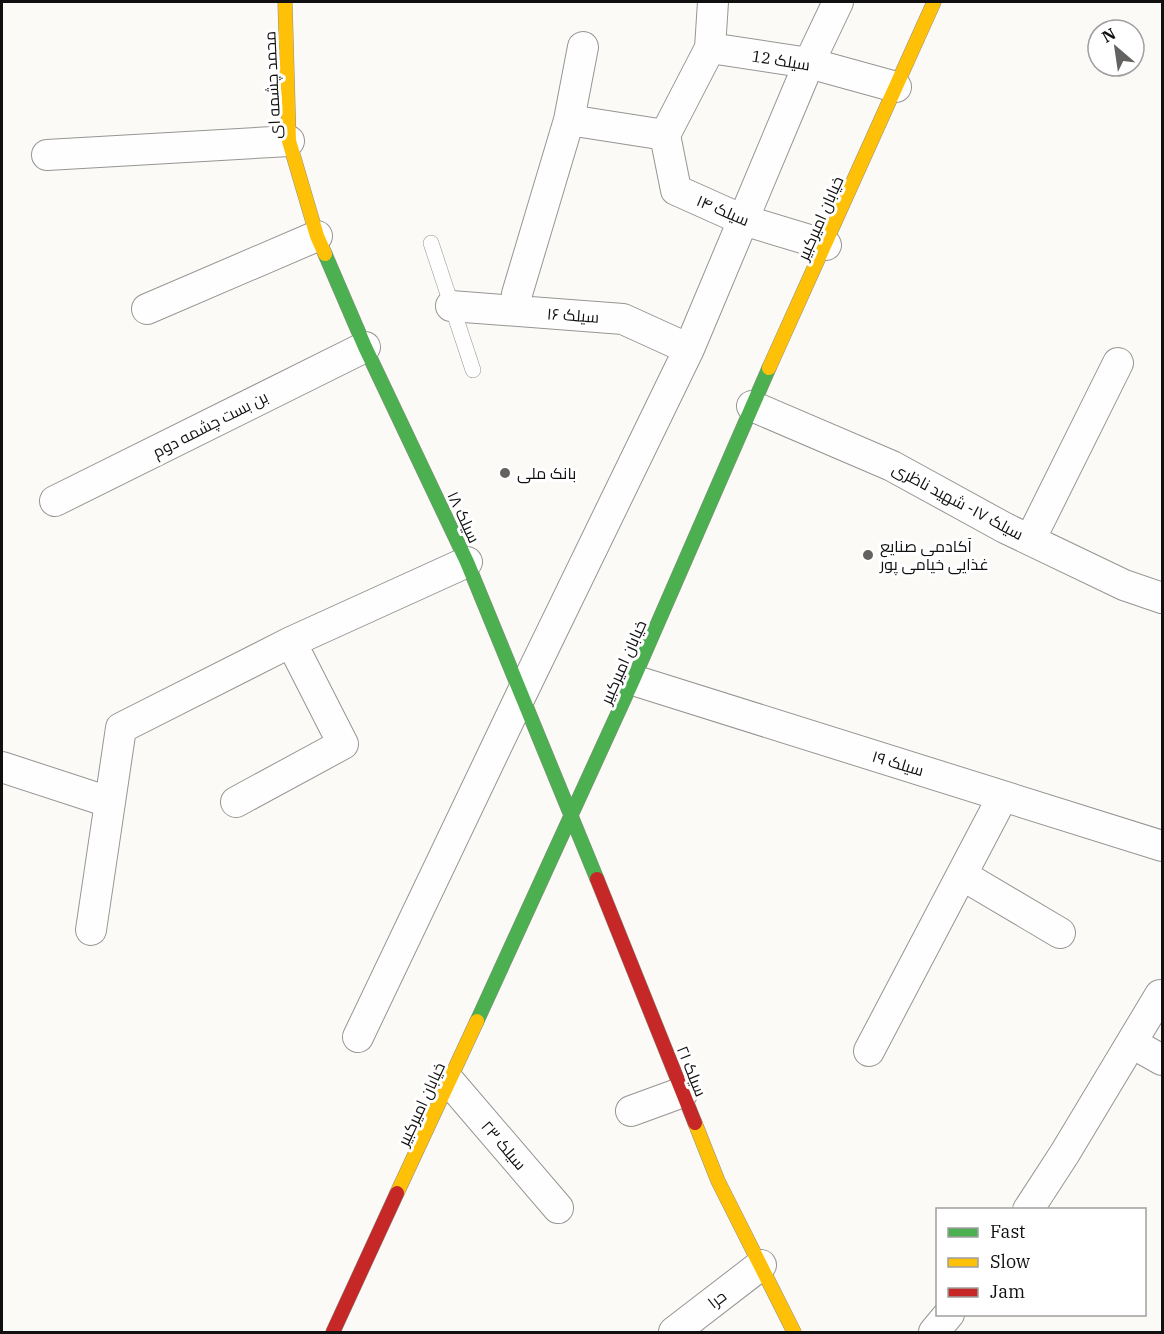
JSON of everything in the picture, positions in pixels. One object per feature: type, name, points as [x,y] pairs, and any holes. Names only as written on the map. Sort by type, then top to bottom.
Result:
[{"type":"main road","name":"محمد چشمه ای","points":[[285,2],[289,141],[317,236]]},
{"type":"main road","name":"خیابان امیرکبیر","points":[[333,1332],[572,816],[752,406],[934,2]]},
{"type":"main road","name":"سیلک ۱۸","points":[[317,236],[365,347],[467,562],[572,816]]},
{"type":"main road","name":"سیلک ۲۱","points":[[572,816],[718,1180],[794,1332]]},
{"type":"street","points":[[569,120],[665,135],[710,48],[713,2]]},
{"type":"street","points":[[358,1037],[689,349],[809,63],[838,2]]},
{"type":"street","points":[[517,294],[569,120],[583,48]]},
{"type":"street","name":"سیلک 12","points":[[710,48],[809,63],[896,87]]},
{"type":"street","name":"سیلک ۱۴","points":[[665,135],[676,190],[743,220],[826,245]]},
{"type":"street","points":[[47,155],[289,141]]},
{"type":"street","points":[[147,309],[317,236]]},
{"type":"street","name":"سیلک ۱۶","points":[[452,306],[623,319],[689,349]]},
{"type":"street","name":"بن بست چشمه دوم","points":[[56,501],[365,347]]},
{"type":"street","points":[[1030,540],[1118,363]]},
{"type":"street","name":"سیلک ۱۷- شهید ناظری","points":[[752,406],[892,466],[1030,540],[1124,585],[1162,598]]},
{"type":"street","points":[[91,930],[121,728],[291,642],[467,562]]},
{"type":"street","points":[[236,802],[343,744],[291,642]]},
{"type":"street","name":"سیلک ۱۹","points":[[633,680],[1162,846]]},
{"type":"street","points":[[2,767],[109,802]]},
{"type":"street","points":[[869,1051],[1003,796]]},
{"type":"street","points":[[962,874],[1060,933]]},
{"type":"street","points":[[1029,1208],[1065,1153],[1160,995]]},
{"type":"street","points":[[1132,1042],[1162,1060]]},
{"type":"street","name":"سیلک ۲۳","points":[[450,1082],[558,1208]]},
{"type":"street","points":[[631,1111],[683,1092]]},
{"type":"street","name":"حرا","points":[[674,1332],[761,1265]]},
{"type":"street","points":[[934,1332],[947,1316]]},
{"type":"lane","points":[[431,243],[473,370]]},
{"type":"traffic: fast","points":[[325,254],[365,347],[467,562],[597,879]]},
{"type":"traffic: fast","points":[[477,1021],[633,680],[769,368]]},
{"type":"traffic: slow","points":[[285,2],[289,141],[317,236],[325,254]]},
{"type":"traffic: slow","points":[[769,368],[934,2]]},
{"type":"traffic: slow","points":[[397,1193],[477,1021]]},
{"type":"traffic: slow","points":[[695,1123],[718,1181],[794,1332]]},
{"type":"traffic: jam","points":[[597,879],[695,1123]]},
{"type":"traffic: jam","points":[[333,1332],[397,1193]]},
{"type":"place","name":"بانک ملی","points":[[505,473]]},
{"type":"place","name":"آکادمی صنایع غذایی خیامی پور","points":[[868,555]]}]
